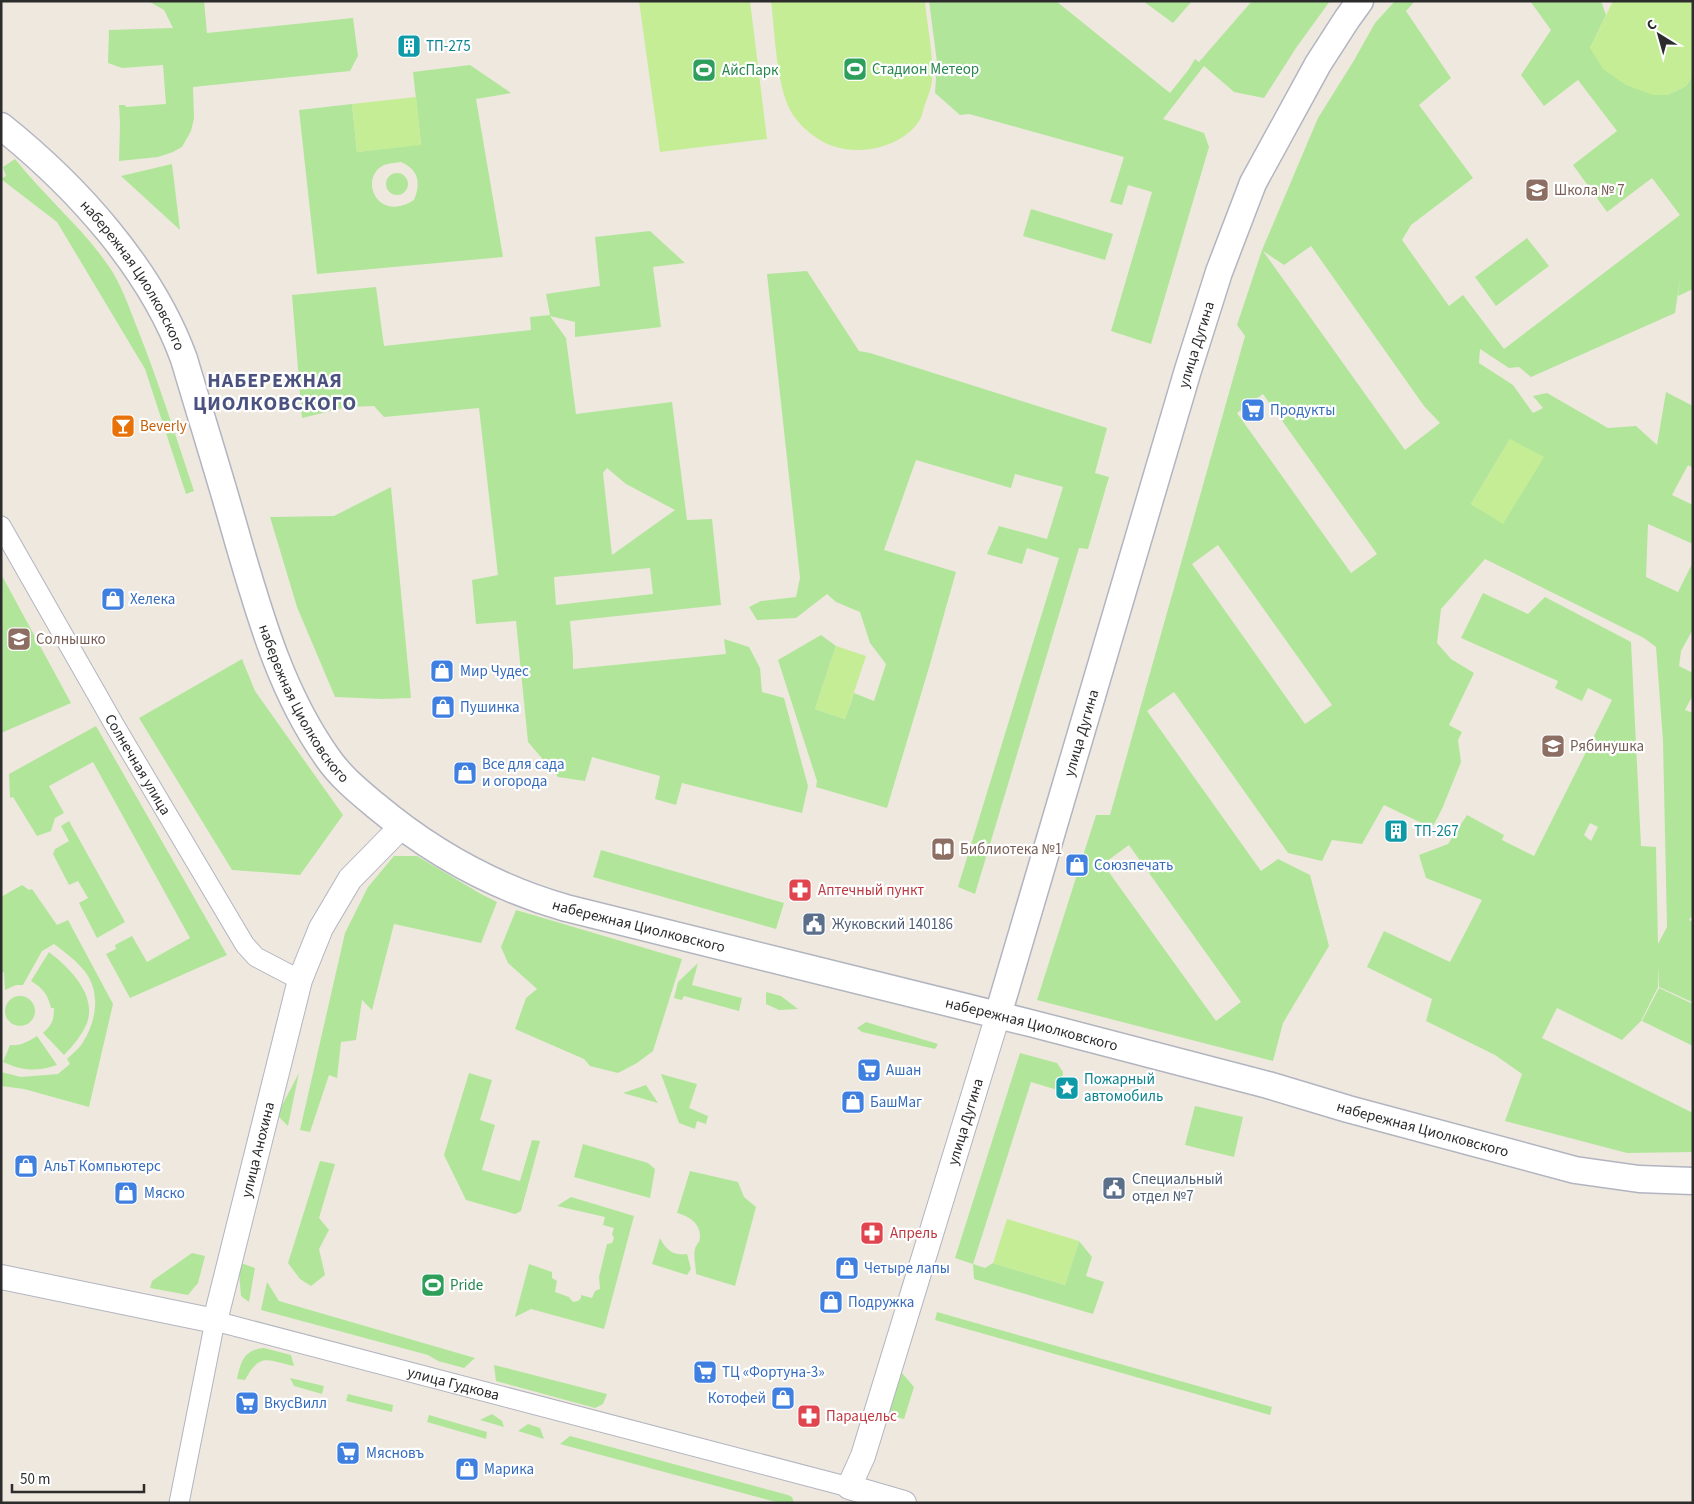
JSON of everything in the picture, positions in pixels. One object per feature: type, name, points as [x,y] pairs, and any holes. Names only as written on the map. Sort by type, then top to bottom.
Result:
[{"type":"main road","name":"улица Дугина","points":[[998,1015],[1188,370],[1237,223],[1253,182],[1298,97],[1360,1]]},
{"type":"main road","name":"набережная Циолковского","points":[[1,126],[53,171],[98,220],[126,254],[158,302],[184,359],[262,623],[278,667],[293,699],[318,743],[346,780],[401,827],[457,863],[541,900],[1268,1085],[1348,1109],[1575,1170],[1639,1180],[1693,1182]]},
{"type":"street","name":"Солнечная улица","points":[[1,526],[115,726],[245,946],[256,956],[300,980]]},
{"type":"street","name":"улица Анохина","points":[[179,1503],[215,1321],[300,980],[322,928],[350,879],[401,827]]},
{"type":"street","name":"улица Дугина","points":[[849,1487],[863,1456],[998,1015]]},
{"type":"street","name":"улица Гудкова","points":[[1,1276],[215,1321],[904,1503]]},
{"type":"green space","points":[[148,1],[204,1],[207,33],[353,18],[358,56],[350,71],[193,87],[194,119],[191,131],[182,147],[158,157],[119,161],[119,105],[125,105],[126,107],[166,104],[163,65],[122,68],[108,63],[109,30],[173,28],[164,10]]},
{"type":"green space","name":"АйсПарк","points":[[639,1],[750,1],[767,139],[660,152]]},
{"type":"green space","name":"Стадион Метеор","points":[[771,1],[925,1],[931,51],[932,81],[921,118],[912,130],[892,143],[880,147],[856,150],[827,144],[803,127],[793,116],[785,99],[779,72]]},
{"type":"green space","points":[[929,1],[1056,1],[1170,93],[1195,59],[1199,62],[1252,1],[1330,1],[1296,48],[1264,98],[1234,92],[1204,66],[1163,119],[1204,133],[1209,147],[1151,344],[1111,331],[1152,192],[1128,185],[1122,205],[1110,202],[1124,157],[969,114],[960,115],[935,93],[937,62]]},
{"type":"green space","points":[[1143,1],[1192,1],[1173,23]]},
{"type":"green space","points":[[1395,1],[1415,1],[1406,11],[1451,78],[1419,105],[1473,178],[1411,225],[1402,240],[1449,306],[1463,295],[1504,349],[1680,215],[1652,178],[1607,212],[1573,165],[1617,131],[1578,80],[1544,106],[1521,75],[1551,30],[1530,1],[1601,1],[1606,15],[1590,48],[1667,95],[1686,86],[1693,75],[1693,289],[1678,296],[1680,279],[1675,313],[1531,377],[1519,367],[1509,368],[1480,349],[1479,363],[1513,385],[1533,413],[1543,408],[1533,396],[1547,393],[1608,428],[1636,426],[1657,445],[1666,392],[1693,406],[1693,468],[1688,465],[1672,495],[1693,505],[1693,544],[1648,524],[1646,577],[1678,592],[1693,562],[1693,629],[1681,651],[1679,666],[1693,673],[1693,695],[1685,710],[1693,713],[1693,917],[1689,920],[1693,922],[1693,1000],[1692,1002],[1659,987],[1658,966],[1658,987],[1641,1021],[1622,1040],[1557,1008],[1542,1038],[1693,1113],[1693,1152],[1627,1153],[1505,1121],[1522,1074],[1495,1055],[1426,1021],[1432,999],[1367,967],[1384,931],[1450,962],[1482,900],[1426,878],[1419,855],[1448,844],[1467,815],[1504,835],[1502,840],[1534,856],[1612,700],[1588,688],[1582,701],[1555,688],[1558,681],[1461,638],[1483,593],[1528,614],[1545,597],[1631,642],[1641,846],[1656,847],[1658,944],[1667,927],[1663,741],[1656,647],[1644,638],[1485,559],[1441,609],[1437,643],[1451,659],[1474,673],[1449,725],[1462,732],[1458,740],[1461,762],[1442,809],[1432,828],[1384,805],[1362,844],[1332,840],[1322,861],[1288,853],[1174,692],[1147,711],[1261,871],[1278,859],[1310,875],[1329,946],[1283,1023],[1273,1061],[1037,1000],[1096,815],[1110,815],[1245,336],[1237,325],[1262,250],[1318,118],[1375,23]],"holes":[[[1311,246],[1424,406],[1440,423],[1405,450],[1263,251],[1284,265]],[[1263,394],[1377,554],[1351,573],[1237,413]],[[1510,439],[1503,523],[1471,504]],[[1218,545],[1332,705],[1305,724],[1192,564]],[[1590,823],[1598,827],[1591,841],[1584,835]],[[1129,845],[1241,1002],[1216,1021],[1103,864]]]},
{"type":"green space","points":[[1613,1],[1693,1],[1693,75],[1686,86],[1667,95],[1653,95],[1626,85],[1603,69],[1590,48]]},
{"type":"green space","points":[[470,65],[511,93],[476,99],[503,257],[317,274],[299,110],[352,104],[357,152],[421,144],[413,72]],"holes":[[[401,162],[412,169],[417,178],[418,183],[414,200],[401,206],[391,206],[382,203],[376,197],[373,189],[372,180],[375,172],[382,166],[389,164]]]},
{"type":"green space","points":[[416,97],[421,145],[357,152],[352,104]]},
{"type":"green space","points":[[15,159],[88,239],[114,275],[153,370],[194,491],[186,494],[145,369],[57,222],[1,179],[6,176],[3,167]]},
{"type":"green space","points":[[172,164],[180,230],[121,176]]},
{"type":"green space","points":[[397,173],[405,176],[408,184],[405,192],[397,195],[389,192],[386,184],[389,176]]},
{"type":"green space","points":[[1031,209],[1113,234],[1105,260],[1023,236]]},
{"type":"green space","points":[[650,231],[685,263],[653,267],[661,327],[575,337],[575,322],[550,316],[566,338],[576,414],[672,402],[687,520],[712,519],[721,605],[570,621],[573,669],[726,654],[724,639],[749,647],[760,668],[762,692],[784,698],[808,786],[802,813],[682,783],[676,805],[655,799],[660,776],[592,757],[585,781],[558,777],[528,742],[516,621],[476,624],[472,580],[498,575],[479,408],[384,417],[374,406],[347,407],[302,418],[292,295],[376,287],[384,346],[531,330],[530,317],[550,315],[546,294],[600,286],[595,237]],"holes":[[[607,468],[626,484],[675,510],[612,555],[603,473]],[[650,568],[653,594],[556,605],[554,577]]]},
{"type":"green space","points":[[1527,238],[1549,266],[1496,306],[1475,277]]},
{"type":"green space","points":[[807,271],[859,351],[1107,428],[1095,473],[1109,477],[1088,549],[1079,548],[975,894],[958,887],[1059,558],[1027,548],[1022,564],[987,554],[999,526],[1047,539],[1063,487],[1015,474],[1011,488],[916,460],[884,550],[956,572],[887,808],[816,787],[817,781],[778,660],[821,635],[836,646],[815,709],[845,719],[854,693],[874,701],[886,664],[870,643],[860,612],[836,602],[827,594],[796,618],[757,620],[749,607],[761,601],[796,597],[800,578],[767,274]]},
{"type":"green space","points":[[1510,439],[1544,457],[1503,524],[1471,504]]},
{"type":"green space","points":[[391,487],[411,698],[335,697],[297,607],[270,517],[334,516]]},
{"type":"green space","name":"Солнышко","points":[[1,574],[71,703],[1,733]]},
{"type":"green space","points":[[836,646],[866,656],[845,719],[815,709]]},
{"type":"green space","points":[[242,659],[255,691],[343,815],[300,875],[232,870],[139,718]]},
{"type":"green space","points":[[96,726],[227,955],[130,998],[106,954],[116,949],[115,945],[132,936],[147,962],[190,938],[93,762],[49,786],[64,813],[55,818],[51,831],[37,836],[13,797],[10,798],[9,774]]},
{"type":"green space","points":[[69,821],[125,922],[97,938],[79,903],[88,898],[78,881],[69,885],[53,854],[55,849],[69,841],[61,826]]},
{"type":"green space","points":[[601,850],[784,903],[776,929],[593,877]]},
{"type":"green space","points":[[394,856],[417,856],[497,902],[481,943],[394,924],[372,1010],[362,1000],[356,1040],[341,1042],[337,1078],[329,1075],[310,1132],[300,1130],[345,933],[368,887]]},
{"type":"green space","points":[[22,885],[29,890],[32,889],[57,925],[68,920],[113,1004],[89,1107],[24,1089],[1,1086],[1,1072],[21,1077],[58,1074],[70,1064],[67,1059],[82,1044],[92,1023],[94,1013],[94,993],[87,975],[75,961],[54,944],[42,951],[23,985],[16,985],[5,990],[4,972],[1,973],[1,897]]},
{"type":"green space","points":[[516,910],[682,959],[653,1051],[637,1063],[618,1073],[590,1066],[584,1059],[515,1029],[526,998],[537,989],[508,963],[501,947]]},
{"type":"green space","points":[[49,952],[73,974],[85,992],[88,1002],[89,1013],[83,1032],[64,1055],[43,1033],[52,1022],[54,1008],[51,1008],[47,996],[42,989],[31,981]]},
{"type":"green space","points":[[698,963],[692,985],[742,998],[739,1011],[684,996],[682,1000],[674,998],[678,982]]},
{"type":"green space","points":[[1659,988],[1693,1004],[1693,1046],[1642,1021]]},
{"type":"green space","points":[[766,992],[781,996],[798,1009],[779,1010],[766,1004]]},
{"type":"green space","points":[[20,996],[31,1000],[35,1011],[31,1022],[20,1026],[9,1022],[5,1011],[9,1000]]},
{"type":"green space","points":[[866,1022],[938,1044],[935,1049],[862,1032],[857,1028]]},
{"type":"green space","points":[[37,1036],[57,1065],[30,1070],[3,1062],[10,1045],[27,1042]]},
{"type":"green space","points":[[1020,1053],[1057,1063],[1063,1072],[1061,1091],[1031,1082],[973,1264],[955,1258]]},
{"type":"green space","points":[[299,1073],[288,1126],[277,1115]]},
{"type":"green space","points":[[469,1073],[492,1080],[480,1120],[495,1125],[482,1170],[520,1181],[532,1140],[540,1141],[521,1211],[515,1214],[466,1200],[444,1155]]},
{"type":"green space","points":[[661,1074],[697,1084],[689,1108],[708,1116],[706,1124],[697,1121],[695,1129],[679,1123]]},
{"type":"green space","points":[[646,1085],[658,1103],[623,1093]]},
{"type":"green space","points":[[1195,1106],[1243,1117],[1234,1157],[1185,1145]]},
{"type":"green space","points":[[583,1144],[648,1163],[655,1169],[650,1198],[574,1177]]},
{"type":"green space","points":[[320,1161],[335,1164],[319,1218],[329,1230],[319,1249],[325,1275],[311,1286],[300,1279],[288,1263]]},
{"type":"green space","points":[[690,1171],[738,1182],[744,1197],[756,1207],[735,1286],[696,1274],[694,1252],[699,1242],[700,1231],[691,1219],[677,1213]]},
{"type":"green space","points":[[571,1197],[634,1216],[604,1329],[531,1309],[515,1317],[529,1264],[552,1272],[552,1278],[557,1281],[555,1292],[569,1297],[573,1302],[578,1301],[581,1295],[592,1298],[595,1291],[600,1289],[599,1277],[607,1244],[612,1243],[614,1238],[612,1234],[614,1228],[603,1225],[605,1217],[557,1206]]},
{"type":"green space","points":[[1007,1219],[1079,1241],[1065,1285],[993,1263]]},
{"type":"green space","points":[[660,1238],[670,1251],[678,1254],[687,1254],[691,1269],[687,1275],[652,1264]]},
{"type":"green space","points":[[1079,1241],[1092,1257],[1086,1276],[1104,1282],[1093,1314],[974,1279],[973,1264],[985,1268],[993,1263],[1065,1285]]},
{"type":"green space","points":[[192,1253],[205,1256],[198,1283],[188,1295],[150,1288],[152,1281]]},
{"type":"green space","points":[[238,1262],[255,1268],[249,1302],[241,1296]]},
{"type":"green space","points":[[267,1282],[279,1301],[475,1358],[464,1368],[438,1361],[428,1355],[261,1310]]},
{"type":"green space","points":[[937,1312],[1272,1407],[1270,1415],[935,1320]]},
{"type":"green space","points":[[264,1348],[291,1355],[294,1366],[265,1360],[255,1365],[245,1380],[237,1379],[244,1358],[252,1351]]},
{"type":"green space","points":[[494,1365],[607,1394],[603,1404],[595,1408],[496,1381]]},
{"type":"green space","points":[[902,1373],[914,1387],[904,1419],[882,1413],[896,1377]]},
{"type":"green space","points":[[290,1378],[324,1386],[322,1394],[294,1386]]},
{"type":"green space","points":[[348,1394],[393,1405],[392,1412],[346,1401]]},
{"type":"green space","points":[[492,1414],[502,1421],[504,1427],[480,1420]]},
{"type":"green space","points":[[429,1415],[487,1432],[486,1439],[427,1422]]},
{"type":"green space","points":[[528,1424],[540,1428],[544,1439],[518,1431]]},
{"type":"green space","points":[[570,1436],[788,1495],[792,1497],[794,1503],[780,1503],[560,1444]]},
{"type":"place","name":"ТП-275","points":[[409,46]]},
{"type":"place","name":"Стадион Метеор","points":[[855,69]]},
{"type":"place","name":"АйсПарк","points":[[704,70]]},
{"type":"place","name":"Школа № 7","points":[[1537,190]]},
{"type":"place","name":"Продукты","points":[[1253,410]]},
{"type":"place","name":"Beverly","points":[[123,426]]},
{"type":"place","name":"Хелека","points":[[113,599]]},
{"type":"place","name":"Солнышко","points":[[19,639]]},
{"type":"place","name":"Мир Чудес","points":[[442,671]]},
{"type":"place","name":"Пушинка","points":[[443,707]]},
{"type":"place","name":"Рябинушка","points":[[1553,746]]},
{"type":"place","name":"Все для сада и огорода","points":[[465,773]]},
{"type":"place","name":"ТП-267","points":[[1396,831]]},
{"type":"place","name":"Библиотека №1","points":[[943,849]]},
{"type":"place","name":"Союзпечать","points":[[1077,865]]},
{"type":"place","name":"Аптечный пункт","points":[[800,890]]},
{"type":"place","name":"Жуковский 140186","points":[[814,924]]},
{"type":"place","name":"Ашан","points":[[869,1070]]},
{"type":"place","name":"Пожарный автомобиль","points":[[1067,1088]]},
{"type":"place","name":"БашМаг","points":[[853,1102]]},
{"type":"place","name":"АльТ Компьютерс","points":[[26,1166]]},
{"type":"place","name":"Специальный отдел №7","points":[[1114,1188]]},
{"type":"place","name":"Мяско","points":[[126,1193]]},
{"type":"place","name":"Апрель","points":[[872,1233]]},
{"type":"place","name":"Четыре лапы","points":[[847,1268]]},
{"type":"place","name":"Pride","points":[[433,1285]]},
{"type":"place","name":"Подружка","points":[[831,1302]]},
{"type":"place","name":"ТЦ «Фортуна-3»","points":[[705,1372]]},
{"type":"place","name":"Котофей","points":[[783,1398]]},
{"type":"place","name":"ВкусВилл","points":[[247,1403]]},
{"type":"place","name":"Парацельс","points":[[809,1416]]},
{"type":"place","name":"Мясновъ","points":[[348,1453]]},
{"type":"place","name":"Марика","points":[[467,1469]]},
{"type":"district","name":"НАБЕРЕЖНАЯ ЦИОЛКОВСКОГО","points":[[275,392]]}]
